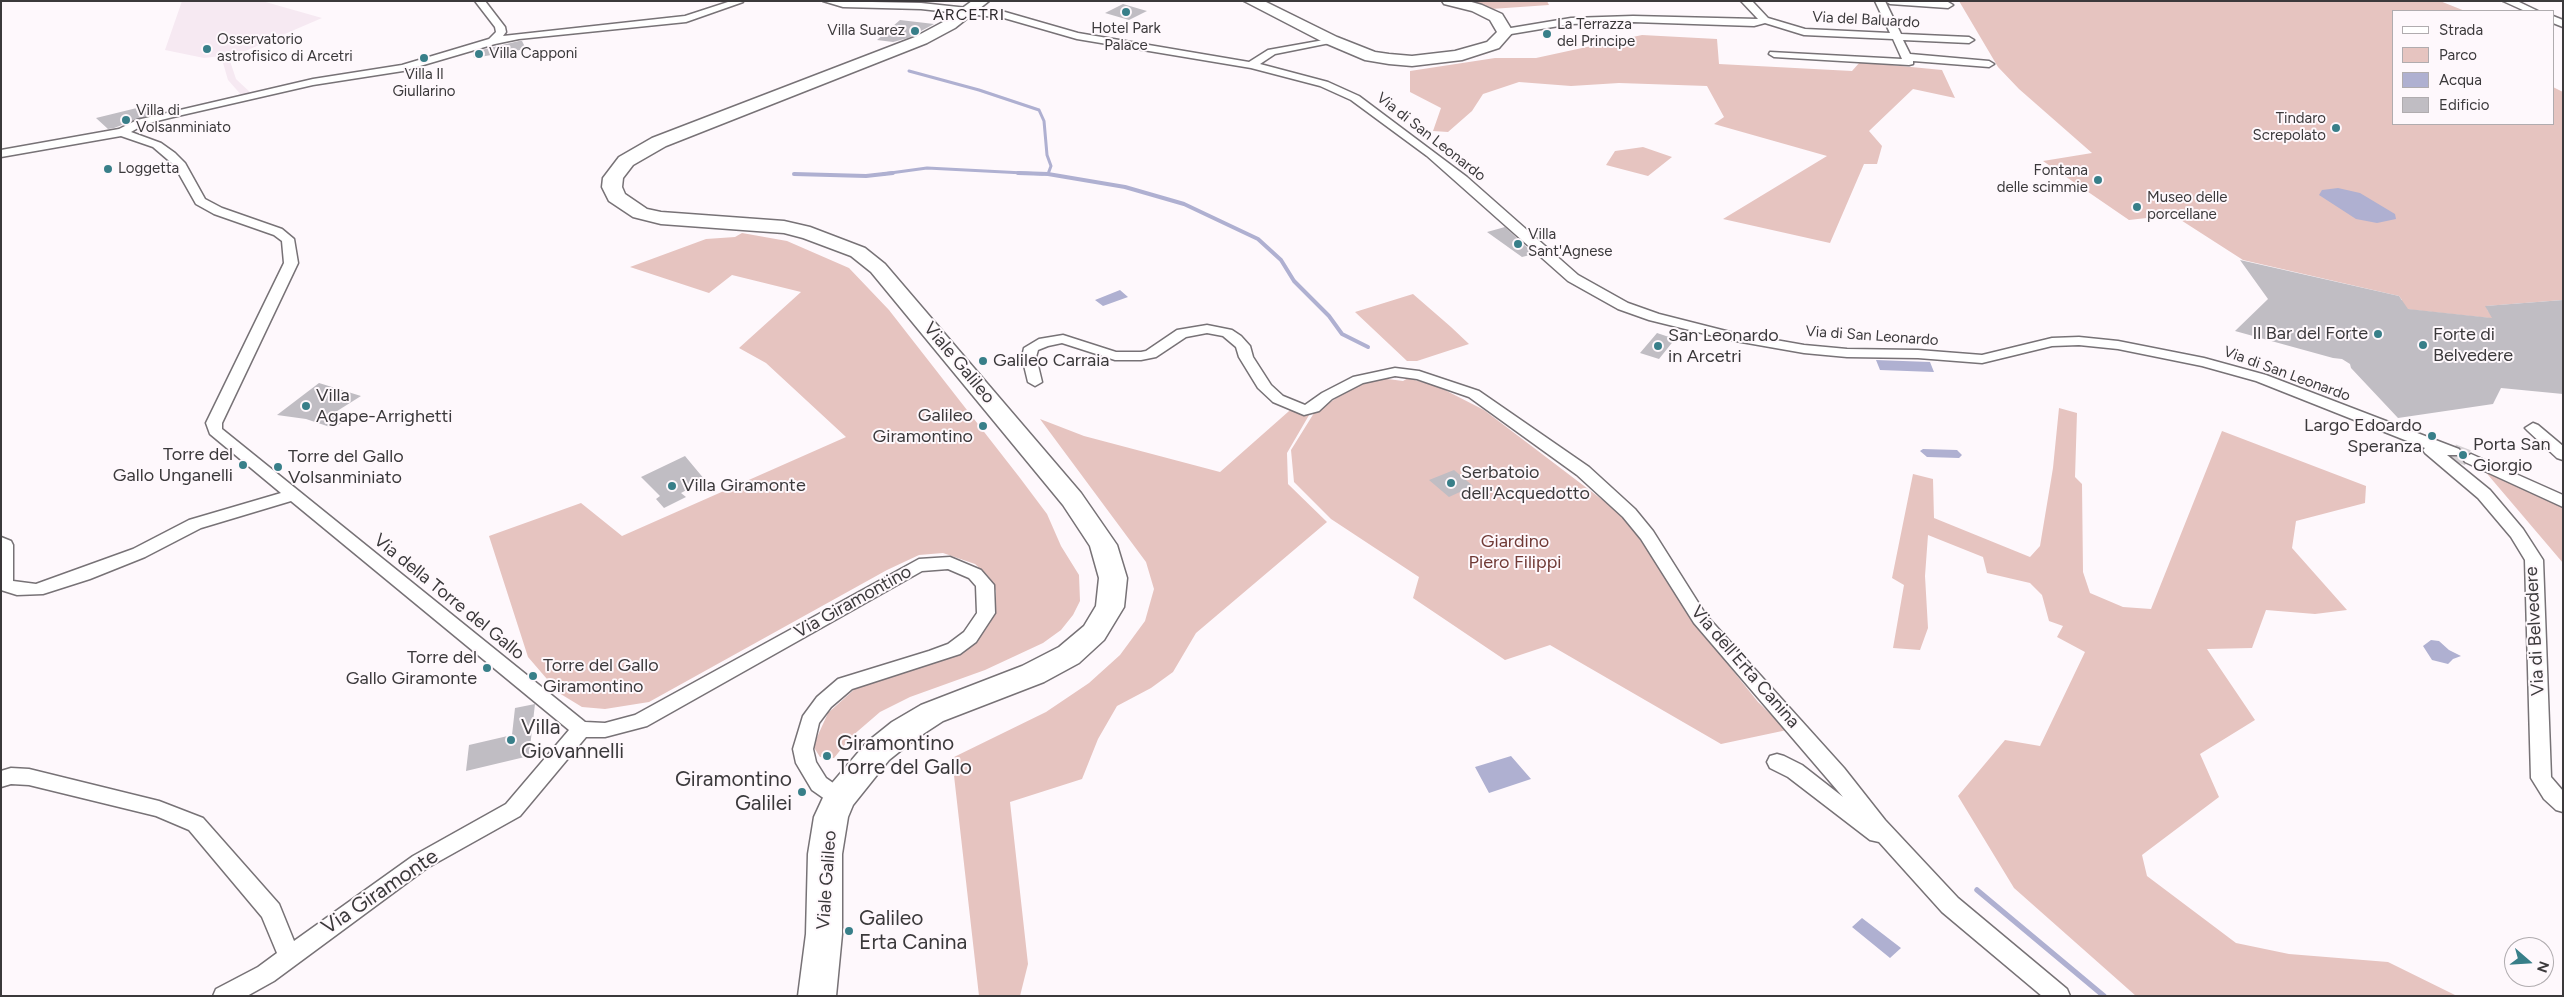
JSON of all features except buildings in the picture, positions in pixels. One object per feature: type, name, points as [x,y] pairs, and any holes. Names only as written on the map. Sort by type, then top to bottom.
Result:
[{"type":"main road","points":[[1251,1],[1331,40],[1372,56],[1412,61],[1449,57],[1476,51],[1493,44],[1501,38],[1504,32],[1496,17],[1486,12],[1449,1]]},
{"type":"main road","name":"Viale Galileo","points":[[817,996],[824,934],[825,854],[831,817],[839,798],[878,750],[903,731],[932,713],[1033,674],[1070,655],[1094,633],[1110,607],[1113,578],[1103,545],[1072,498],[892,283],[858,252],[810,233],[784,227],[661,218],[640,213],[627,206],[616,196],[612,188],[613,178],[626,161],[659,142],[903,48],[940,31],[976,6]]},
{"type":"street","points":[[480,1],[500,27],[501,32],[493,41]]},
{"type":"street","points":[[1,154],[122,132],[141,122],[312,82],[410,67],[493,41],[519,36],[686,19],[738,1]]},
{"type":"street","name":"Via di San Leonardo","points":[[828,1],[843,4],[976,6],[1015,17],[1042,28],[1096,40],[1251,65],[1324,84],[1355,98],[1464,180],[1573,278],[1623,306],[1654,316],[1730,336],[1798,348],[1848,353],[1918,354],[1982,360],[2052,342],[2079,341],[2118,345],[2204,362],[2261,378],[2415,439]]},
{"type":"street","points":[[1504,32],[1570,21],[1633,19],[1754,23],[1765,20],[1746,1]]},
{"type":"street","points":[[1774,54],[1909,62],[1880,1]]},
{"type":"street","points":[[1890,1],[1948,5]]},
{"type":"street","points":[[2508,1],[2530,10]]},
{"type":"street","name":"Via del Baluardo","points":[[1765,20],[1796,31],[1968,40]]},
{"type":"street","points":[[1251,65],[1272,52],[1331,40]]},
{"type":"street","points":[[1907,57],[1989,64]]},
{"type":"street","name":"Via della Torre del Gallo","points":[[122,132],[157,145],[167,151],[179,163],[200,201],[218,211],[278,232],[288,239],[291,263],[214,423],[215,431],[581,729]]},
{"type":"street","name":"Via dell'Erta Canina","points":[[1035,382],[1028,357],[1031,348],[1044,342],[1063,339],[1115,356],[1142,356],[1151,354],[1182,333],[1207,329],[1227,333],[1236,339],[1243,346],[1246,357],[1265,388],[1278,398],[1304,410],[1314,408],[1327,396],[1358,380],[1395,372],[1419,375],[1474,394],[1583,471],[1629,513],[1647,534],[1700,619],[1831,766],[1878,826],[1950,905],[2059,996]]},
{"type":"street","points":[[2533,428],[2563,455]]},
{"type":"street","points":[[2415,439],[2453,452]]},
{"type":"street","name":"Via di Belvedere","points":[[2415,439],[2444,459],[2484,494],[2517,533],[2534,560],[2536,568],[2541,778],[2551,793],[2563,804]]},
{"type":"street","points":[[2472,459],[2563,502]]},
{"type":"street","points":[[1,543],[6,545],[4,584],[17,589],[38,590],[84,575],[121,560],[195,524],[240,509],[293,495]]},
{"type":"street","name":"Via Giramontino","points":[[581,729],[605,730],[640,721],[919,565],[950,564],[975,574],[985,585],[986,612],[979,626],[970,637],[954,649],[936,656],[844,684],[824,702],[810,721],[802,749],[806,763],[819,784],[839,798]]},
{"type":"street","name":"Via Giramonte","points":[[224,996],[266,974],[289,955],[420,862],[512,810],[533,788],[581,729]]},
{"type":"street","name":"Via dell'Erta Canina","points":[[1777,762],[1795,771],[1904,855]]},
{"type":"street","points":[[1,779],[11,776],[29,777],[159,809],[196,824],[271,911],[289,955]]},
{"type":"shaded area","name":"Osservatorio astrofisico di Arcetri","points":[[182,1],[262,1],[322,18],[229,58],[236,79],[253,95],[243,97],[228,80],[221,56],[204,58],[165,50]]},
{"type":"green space","points":[[1457,1],[1547,1],[1549,5],[1491,9]]},
{"type":"green space","points":[[1959,1],[2440,1],[2462,10],[2392,10],[2392,125],[2554,125],[2554,88],[2563,92],[2563,300],[2486,306],[2488,311],[2517,321],[2395,308],[2402,300],[2399,296],[2243,260],[2173,215],[2129,220],[2043,161],[2092,153],[2019,89],[1998,67]]},
{"type":"green space","points":[[1642,35],[1717,39],[1719,64],[1852,71],[1860,62],[1942,70],[1955,98],[1913,89],[1869,131],[1882,146],[1877,164],[1864,164],[1830,243],[1723,219],[1827,156],[1714,124],[1724,117],[1707,86],[1619,83],[1571,86],[1519,82],[1483,94],[1472,111],[1448,132],[1433,131],[1441,108],[1410,92],[1410,71],[1495,58],[1536,58]]},
{"type":"green space","points":[[1643,147],[1672,157],[1648,176],[1606,165],[1615,151]]},
{"type":"green space","points":[[742,233],[787,241],[849,268],[889,310],[1047,514],[1061,546],[1079,575],[1080,601],[1073,615],[1061,630],[1043,643],[985,670],[910,697],[880,712],[851,737],[834,758],[820,757],[813,746],[828,713],[857,687],[933,663],[974,642],[986,629],[995,609],[996,591],[988,576],[975,564],[943,553],[919,555],[887,570],[649,702],[605,709],[582,707],[559,693],[528,657],[489,536],[581,503],[622,536],[846,437],[766,363],[739,348],[801,292],[732,275],[709,293],[630,267],[706,239],[735,237]]},
{"type":"green space","points":[[1413,294],[1469,344],[1417,361],[1407,361],[1355,312]]},
{"type":"green space","name":"Giardino Piero Filippi","points":[[1380,378],[1403,381],[1408,378],[1439,387],[1484,410],[1625,517],[1698,627],[1758,702],[1787,730],[1721,744],[1550,645],[1505,660],[1413,598],[1419,577],[1331,519],[1294,482],[1291,450],[1314,413],[1356,385]]},
{"type":"green space","points":[[1297,404],[1312,410],[1287,453],[1288,484],[1327,522],[1196,633],[1173,672],[1151,688],[1117,706],[1098,739],[1082,779],[1010,802],[1028,964],[1020,996],[979,996],[952,758],[1046,712],[1089,683],[1120,655],[1145,621],[1154,589],[1146,562],[1040,419],[1084,436],[1220,472]]},
{"type":"green space","points":[[2059,408],[2077,413],[2075,477],[2082,484],[2083,572],[2090,593],[2123,607],[2151,609],[2222,431],[2366,486],[2365,503],[2296,521],[2292,548],[2347,610],[2315,614],[2266,610],[2252,648],[2207,649],[2255,720],[2200,754],[2219,797],[2142,855],[2147,876],[2236,943],[2289,954],[2388,962],[2457,996],[2136,996],[2014,888],[1958,796],[2005,740],[2040,746],[2085,652],[2057,637],[2063,626],[2049,621],[2042,595],[2030,583],[1987,573],[1983,557],[1928,535],[1925,576],[1928,628],[1920,650],[1893,648],[1904,585],[1892,578],[1913,474],[1933,479],[1934,518],[2030,557],[2040,546],[2053,468]]},
{"type":"green space","points":[[2483,469],[2563,506],[2563,563]]},
{"type":"water","points":[[2338,188],[2360,193],[2395,214],[2396,219],[2377,223],[2356,219],[2319,195],[2322,190]]},
{"type":"water","points":[[1120,290],[1128,297],[1103,306],[1095,300]]},
{"type":"water","points":[[1876,360],[1930,362],[1934,372],[1880,370]]},
{"type":"water","points":[[1923,449],[1957,450],[1962,455],[1959,458],[1927,457],[1920,451]]},
{"type":"water","points":[[2431,640],[2439,641],[2449,650],[2461,656],[2453,659],[2448,664],[2432,660],[2423,646]]},
{"type":"water","points":[[1511,756],[1531,779],[1489,793],[1475,767]]},
{"type":"water","points":[[1862,918],[1901,948],[1890,958],[1852,927]]},
{"type":"waterway","points":[[909,71],[979,90],[1039,110],[1044,121],[1047,155],[1051,166],[1048,174]]},
{"type":"waterway","points":[[883,174],[927,168],[1034,174]]},
{"type":"waterway","points":[[794,174],[866,176],[893,173]]},
{"type":"waterway","points":[[1018,173],[1034,174]]},
{"type":"waterway","points":[[1034,174],[1048,174]]},
{"type":"waterway","points":[[1034,174],[1043,174]]},
{"type":"waterway","points":[[1048,174],[1125,187],[1184,204],[1258,239],[1281,260],[1294,281],[1329,316],[1342,334],[1368,347]]},
{"type":"waterway","points":[[1977,890],[2104,996]]},
{"type":"tunnel","points":[[2453,452],[2471,459]]},
{"type":"place","name":"Hotel Park Palace","points":[[1126,12]]},
{"type":"place","name":"Villa Suarez","points":[[915,31]]},
{"type":"place","name":"La Terrazza del Principe","points":[[1547,34]]},
{"type":"place","name":"Osservatorio astrofisico di Arcetri","points":[[207,49]]},
{"type":"place","name":"Villa Capponi","points":[[479,54]]},
{"type":"place","name":"Villa Il Giullarino","points":[[424,58]]},
{"type":"place","name":"Villa di Volsanminiato","points":[[126,120]]},
{"type":"place","name":"Tindaro Screpolato","points":[[2336,128]]},
{"type":"place","name":"Loggetta","points":[[108,169]]},
{"type":"place","name":"Fontana delle scimmie","points":[[2098,180]]},
{"type":"place","name":"Museo delle porcellane","points":[[2137,207]]},
{"type":"place","name":"Villa Sant'Agnese","points":[[1518,244]]},
{"type":"place","name":"Il Bar del Forte","points":[[2378,334]]},
{"type":"place","name":"Forte di Belvedere","points":[[2423,345]]},
{"type":"place","name":"San Leonardo in Arcetri","points":[[1658,346]]},
{"type":"place","name":"Galileo Carraia","points":[[983,361]]},
{"type":"place","name":"Villa Agape-Arrighetti","points":[[306,406]]},
{"type":"place","name":"Galileo Giramontino","points":[[983,426]]},
{"type":"place","name":"Largo Edoardo Speranza","points":[[2432,436]]},
{"type":"place","name":"Porta San Giorgio","points":[[2463,455]]},
{"type":"place","name":"Torre del Gallo Unganelli","points":[[243,465]]},
{"type":"place","name":"Torre del Gallo Volsanminiato","points":[[278,467]]},
{"type":"place","name":"Serbatoio dell'Acquedotto","points":[[1451,483]]},
{"type":"place","name":"Villa Giramonte","points":[[672,486]]},
{"type":"place","name":"Torre del Gallo Giramonte","points":[[487,668]]},
{"type":"place","name":"Torre del Gallo Giramontino","points":[[533,676]]},
{"type":"place","name":"Villa Giovannelli","points":[[511,740]]},
{"type":"place","name":"Giramontino Torre del Gallo","points":[[827,756]]},
{"type":"place","name":"Giramontino Galilei","points":[[802,792]]},
{"type":"place","name":"Galileo Erta Canina","points":[[849,931]]},
{"type":"district","name":"ARCETRI","points":[[969,15]]}]
